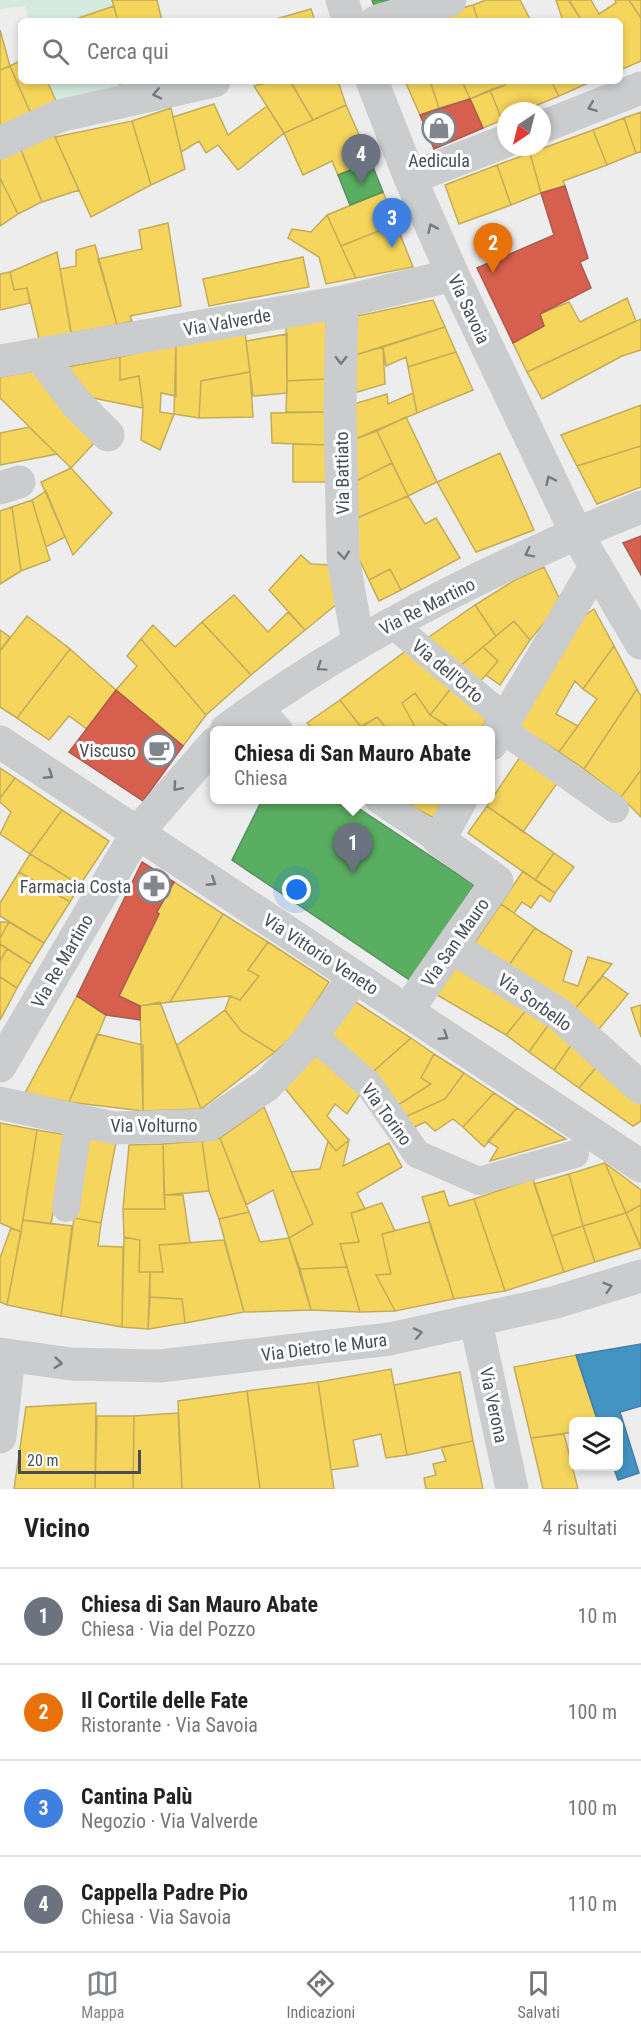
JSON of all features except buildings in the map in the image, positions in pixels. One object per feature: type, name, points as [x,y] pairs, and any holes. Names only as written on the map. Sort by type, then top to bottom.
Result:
[{"type":"street","points":[[342,0],[349,18]]},
{"type":"street","points":[[387,18],[450,0]]},
{"type":"street","points":[[0,142],[59,116],[201,84]]},
{"type":"street","name":"Via Savoia","points":[[373,84],[410,178],[453,275],[576,533],[641,643]]},
{"type":"street","points":[[551,123],[641,88]]},
{"type":"street","points":[[410,178],[497,144]]},
{"type":"street","name":"Via Valverde","points":[[0,361],[342,302],[453,275]]},
{"type":"street","name":"Via Battiato","points":[[342,302],[340,408],[343,558],[358,642]]},
{"type":"street","points":[[39,354],[76,403],[108,435]]},
{"type":"street","name":"Via Re Martino","points":[[242,726],[269,719],[358,642],[536,549],[641,507]]},
{"type":"street","points":[[498,730],[596,566]]},
{"type":"street","name":"Via dell'Orto","points":[[392,624],[494,726]]},
{"type":"street","name":"Via dell'Orto","points":[[498,730],[615,808]]},
{"type":"street","name":"Via Vittorio Veneto","points":[[0,742],[407,1011],[634,1152]]},
{"type":"street","name":"Via Re Martino","points":[[0,1066],[137,833],[210,749]]},
{"type":"street","points":[[385,804],[439,840],[459,804]]},
{"type":"street","name":"Via San Mauro","points":[[407,1011],[497,881],[439,840]]},
{"type":"street","name":"Via Sorbello","points":[[452,947],[559,1014],[641,1088]]},
{"type":"street","name":"Via Volturno","points":[[0,1103],[114,1128],[208,1125],[267,1085],[313,1035],[355,977]]},
{"type":"street","name":"Via Torino","points":[[313,1035],[369,1084],[417,1154],[479,1181],[574,1154]]},
{"type":"street","points":[[66,1208],[79,1120]]},
{"type":"street","name":"Via Dietro le Mura","points":[[4,1356],[71,1364],[160,1366],[390,1339],[476,1322],[556,1302],[641,1276]]},
{"type":"street","name":"Via Verona","points":[[476,1322],[512,1489]]},
{"type":"street","points":[[0,1437],[4,1356]]},
{"type":"green space","points":[[0,0],[112,0],[114,6],[79,18],[28,18],[25,6],[0,9]]},
{"type":"green space","points":[[48,84],[120,84],[122,92],[57,103]]},
{"type":"place","name":"Aedicula","points":[[439,128]]},
{"type":"place","name":"Cappella Padre Pio","points":[[361,184]]},
{"type":"place","name":"Cantina Palù","points":[[392,248]]},
{"type":"place","name":"Il Cortile delle Fate","points":[[493,273]]},
{"type":"place","name":"Viscuso","points":[[159,750]]},
{"type":"place","name":"Chiesa di San Mauro Abate","points":[[353,873]]},
{"type":"place","name":"Farmacia Costa","points":[[154,886]]}]
